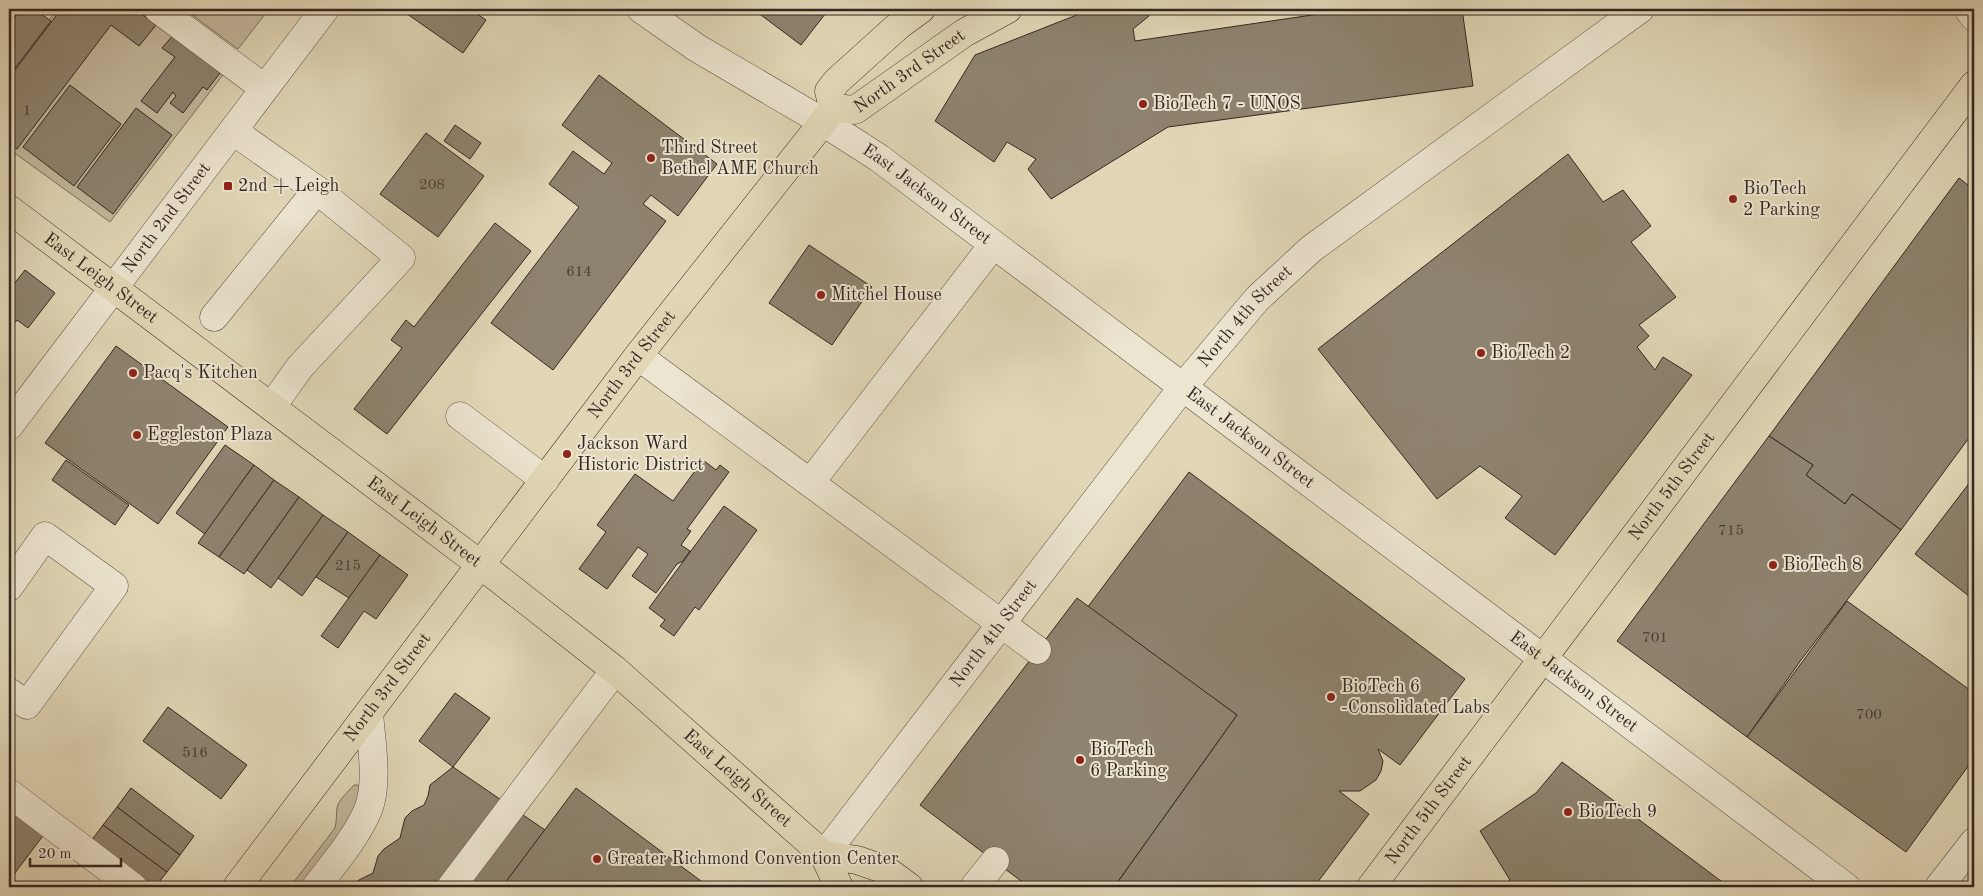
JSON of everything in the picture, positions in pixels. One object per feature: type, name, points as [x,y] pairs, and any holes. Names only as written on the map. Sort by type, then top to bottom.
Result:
[{"type":"main road","name":"North 3rd Street","points":[[238,887],[638,356],[828,115],[829,92],[837,81],[898,26],[921,9]]},
{"type":"main road","name":"North 3rd Street","points":[[828,115],[854,110],[964,33],[1008,9]]},
{"type":"main road","name":"North 5th Street","points":[[1371,887],[1974,85]]},
{"type":"main road","name":"East Leigh Street","points":[[9,209],[272,406],[615,670],[824,855],[838,887]]},
{"type":"main road","points":[[824,855],[857,860],[886,870],[909,887]]},
{"type":"street","points":[[158,9],[264,88]]},
{"type":"street","name":"North 2nd Street","points":[[9,426],[325,9]]},
{"type":"street","name":"East Jackson Street","points":[[641,9],[697,48],[828,115],[879,158],[993,245],[1846,887]]},
{"type":"street","name":"North 4th Street","points":[[824,855],[1182,388],[1256,299],[1312,249],[1640,9]]},
{"type":"street","points":[[1968,9],[1974,17]]},
{"type":"street","points":[[233,131],[317,190],[401,258],[300,367],[272,406]]},
{"type":"street","points":[[214,317],[317,190]]},
{"type":"street","points":[[810,483],[993,245]]},
{"type":"street","points":[[638,356],[1037,650]]},
{"type":"street","points":[[460,416],[545,480]]},
{"type":"street","points":[[9,587],[45,536],[114,586],[27,705],[9,692]]},
{"type":"street","points":[[451,887],[615,670]]},
{"type":"street","points":[[316,887],[353,837],[368,809],[374,770],[369,713]]},
{"type":"street","points":[[9,793],[133,887]]},
{"type":"street","points":[[1939,887],[1974,842]]},
{"type":"street","points":[[974,887],[995,861]]},
{"type":"shaded area","points":[[57,9],[144,9],[226,71],[110,222],[9,149],[9,75]]},
{"type":"shaded area","points":[[184,9],[269,9],[238,49]]},
{"type":"shaded area","points":[[354,785],[358,785],[361,794],[361,804],[305,887],[290,887],[335,828],[338,805]]},
{"type":"building","points":[[9,9],[21,9],[9,25]]},
{"type":"building","points":[[21,9],[34,9],[51,21],[9,76],[9,25]]},
{"type":"building","points":[[61,9],[135,9],[156,25],[139,46],[111,25],[17,149],[9,143],[9,78]]},
{"type":"building","points":[[400,9],[470,9],[486,20],[463,53]]},
{"type":"building","points":[[753,9],[829,9],[801,45]]},
{"type":"building","name":"BioTech 7 - UNOS","points":[[1092,9],[1143,9],[1149,16],[1133,29],[1135,41],[1353,9],[1462,9],[1473,86],[1168,127],[1051,199],[1028,169],[1036,159],[1007,142],[994,162],[935,121],[975,55]]},
{"type":"building","points":[[175,33],[223,69],[207,90],[203,87],[183,113],[170,103],[176,96],[173,92],[157,113],[141,101],[175,57],[162,48]]},
{"type":"building","points":[[599,75],[717,164],[678,216],[651,195],[643,204],[666,221],[553,370],[491,323],[579,207],[549,184],[573,151],[604,174],[612,163],[562,125]]},
{"type":"building","points":[[70,85],[121,124],[74,186],[23,147]]},
{"type":"building","points":[[136,108],[172,135],[113,214],[77,187]]},
{"type":"building","points":[[455,125],[481,143],[470,159],[444,141]]},
{"type":"building","points":[[426,133],[484,176],[438,237],[380,194]]},
{"type":"building","name":"BioTech 2","points":[[1568,154],[1603,202],[1623,190],[1651,226],[1631,242],[1676,297],[1639,325],[1649,336],[1637,347],[1655,370],[1663,357],[1692,375],[1555,555],[1505,518],[1522,496],[1480,466],[1437,499],[1318,349]]},
{"type":"building","name":"BioTech 8","points":[[1959,178],[1974,190],[1974,431],[1901,530],[1852,494],[1845,504],[1806,475],[1813,465],[1769,436]]},
{"type":"building","points":[[495,223],[531,251],[387,434],[354,409],[402,348],[391,340],[406,320],[414,327]]},
{"type":"building","name":"Mitchel House","points":[[809,245],[872,287],[832,345],[769,303]]},
{"type":"building","points":[[25,270],[55,293],[28,328],[17,320],[9,331],[9,280],[14,284]]},
{"type":"building","name":"Eggleston Plaza","points":[[116,346],[228,427],[158,524],[45,443]]},
{"type":"building","name":"BioTech 8","points":[[1769,436],[1813,465],[1806,475],[1845,504],[1852,494],[1901,530],[1801,660],[1747,737],[1617,641]]},
{"type":"building","points":[[225,445],[254,465],[205,534],[176,513]]},
{"type":"building","points":[[66,460],[129,505],[115,525],[52,480]]},
{"type":"building","points":[[703,460],[716,470],[720,465],[729,472],[687,529],[691,531],[681,545],[690,551],[683,561],[677,564],[656,593],[632,576],[648,554],[638,547],[607,589],[579,569],[606,532],[597,525],[635,474],[673,501]]},
{"type":"building","points":[[254,465],[274,480],[219,557],[198,543]]},
{"type":"building","name":"BioTech 6 -Consolidated Labs","points":[[1189,472],[1465,679],[1400,765],[1378,749],[1383,761],[1381,771],[1376,780],[1360,791],[1339,791],[1369,814],[1314,887],[1114,887],[1237,715],[1087,608]]},
{"type":"building","points":[[1974,477],[1974,600],[1915,554]]},
{"type":"building","points":[[274,480],[299,497],[244,574],[219,557]]},
{"type":"building","points":[[299,497],[323,515],[271,588],[247,570]]},
{"type":"building","points":[[724,506],[757,530],[699,610],[695,607],[674,636],[660,626],[665,620],[649,608]]},
{"type":"building","points":[[323,515],[348,532],[302,596],[278,578]]},
{"type":"building","points":[[348,532],[380,555],[349,598],[316,577]]},
{"type":"building","points":[[380,555],[408,575],[376,619],[364,611],[338,648],[321,636]]},
{"type":"building","name":"BioTech 6 Parking","points":[[1077,598],[1237,715],[1114,887],[1029,887],[920,805]]},
{"type":"building","name":"BioTech 8","points":[[1847,601],[1974,693],[1974,758],[1906,852],[1747,737]]},
{"type":"building","points":[[455,693],[490,718],[453,767],[419,741]]},
{"type":"building","points":[[168,707],[247,765],[221,799],[143,741]]},
{"type":"building","name":"BioTech 9","points":[[1562,762],[1729,887],[1499,887],[1510,880],[1480,831],[1536,793]]},
{"type":"building","points":[[453,767],[545,830],[502,887],[351,887],[357,881],[373,873],[378,856],[384,849],[400,838],[405,818],[412,811],[424,805],[430,785]]},
{"type":"building","points":[[131,788],[194,836],[180,855],[117,807]]},
{"type":"building","name":"Greater Richmond Convention Center","points":[[576,788],[709,887],[502,887]]},
{"type":"building","points":[[11,807],[45,833],[9,881],[9,810]]},
{"type":"building","points":[[117,807],[180,855],[167,872],[103,825]]},
{"type":"building","points":[[103,825],[167,872],[155,887],[151,887],[91,841]]},
{"type":"place","name":"BioTech 7 - UNOS","points":[[1143,104]]},
{"type":"place","name":"Third Street Bethel AME Church","points":[[651,158]]},
{"type":"place","name":"2nd + Leigh","points":[[228,186]]},
{"type":"place","name":"BioTech 2 Parking","points":[[1733,199]]},
{"type":"place","name":"Mitchel House","points":[[821,295]]},
{"type":"place","name":"BioTech 2","points":[[1481,353]]},
{"type":"place","name":"Pacq's Kitchen","points":[[133,373]]},
{"type":"place","name":"Eggleston Plaza","points":[[137,435]]},
{"type":"place","name":"Jackson Ward Historic District","points":[[567,454]]},
{"type":"place","name":"BioTech 8","points":[[1773,565]]},
{"type":"place","name":"BioTech 6 -Consolidated Labs","points":[[1331,697]]},
{"type":"place","name":"BioTech 6 Parking","points":[[1080,760]]},
{"type":"place","name":"BioTech 9","points":[[1568,812]]},
{"type":"place","name":"Greater Richmond Convention Center","points":[[597,859]]}]
